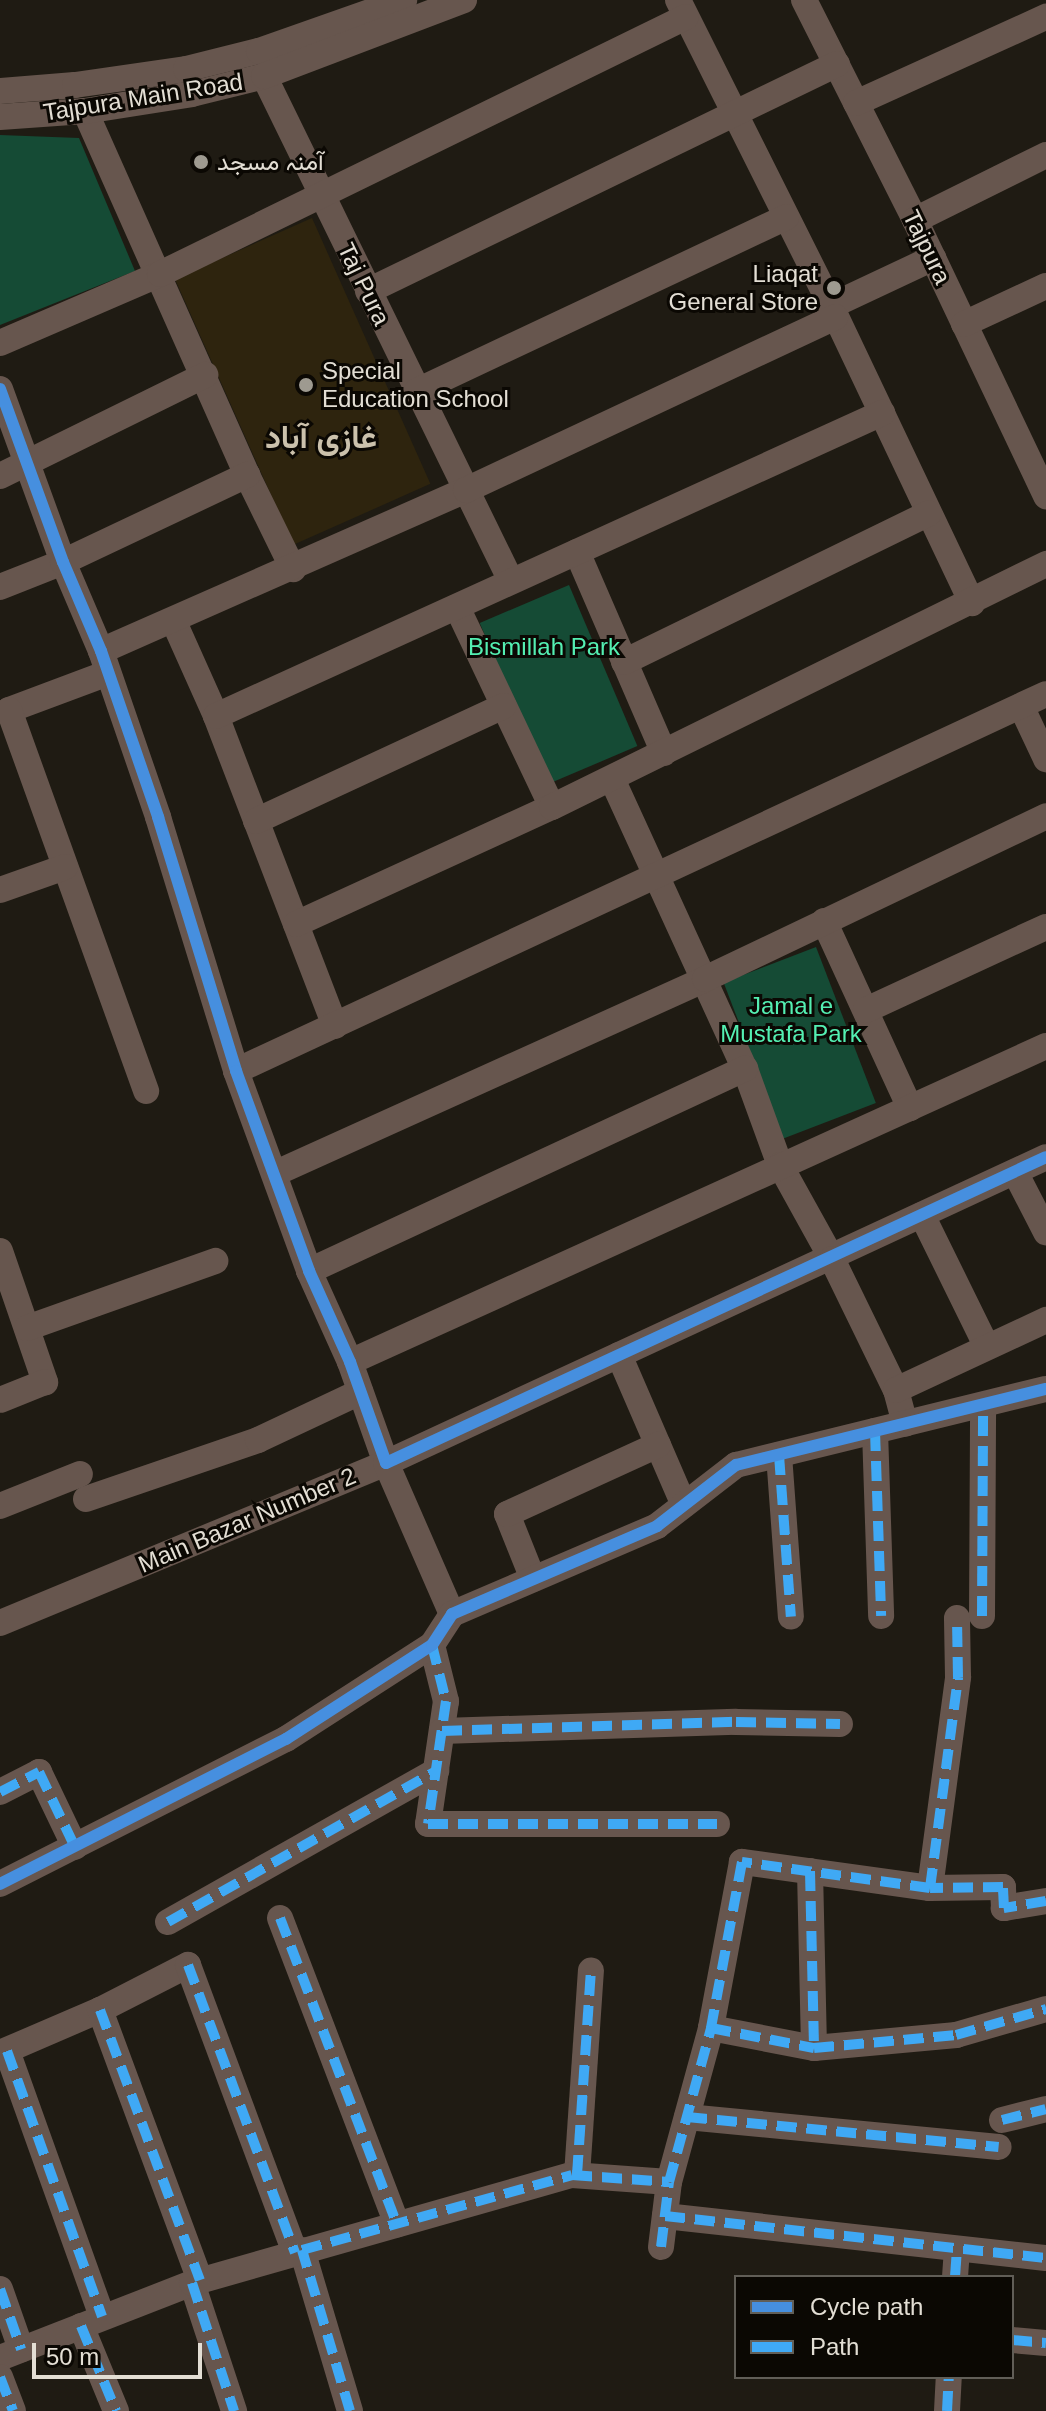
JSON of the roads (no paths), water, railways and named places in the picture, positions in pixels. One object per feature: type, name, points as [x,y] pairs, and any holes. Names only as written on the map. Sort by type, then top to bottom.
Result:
[{"type":"street","name":"Tajpura Main Road","points":[[0,91],[75,85],[186,69],[259,51],[404,0]]},
{"type":"street","name":"Tajpura","points":[[804,0],[964,324],[1035,444],[1046,496]]},
{"type":"street","name":"Tajpura Main Road","points":[[0,117],[85,111],[192,94],[264,76],[449,3]]},
{"type":"street","points":[[0,343],[160,274],[682,9],[833,312],[972,603]]},
{"type":"street","points":[[856,103],[1046,17]]},
{"type":"street","points":[[368,291],[837,64]]},
{"type":"street","name":"Taj Pura","points":[[264,76],[511,581]]},
{"type":"street","points":[[85,111],[247,475],[293,569]]},
{"type":"street","points":[[915,220],[1046,155]]},
{"type":"street","points":[[417,391],[786,217]]},
{"type":"street","points":[[146,1091],[65,867],[4,711],[104,662],[174,622],[466,490],[833,312],[933,258]]},
{"type":"street","points":[[964,324],[1046,286]]},
{"type":"street","points":[[0,476],[205,375]]},
{"type":"street","points":[[0,389],[63,562],[104,662],[158,817],[236,1071],[276,1173],[309,1271],[350,1362],[386,1463],[832,1259],[1046,1157]]},
{"type":"street","points":[[216,716],[882,413]]},
{"type":"street","points":[[0,587],[63,562],[247,475]]},
{"type":"street","points":[[624,662],[929,513]]},
{"type":"street","points":[[577,552],[664,753]]},
{"type":"street","points":[[296,924],[612,779],[1046,564]]},
{"type":"street","points":[[457,607],[552,807]]},
{"type":"street","points":[[174,622],[216,716],[335,1026]]},
{"type":"street","points":[[236,1071],[1046,694]]},
{"type":"street","points":[[256,821],[504,706]]},
{"type":"street","points":[[1021,706],[1046,759]]},
{"type":"street","points":[[612,779],[745,1069],[780,1165],[832,1259],[896,1390],[905,1424]]},
{"type":"street","points":[[276,1173],[705,979],[1046,816]]},
{"type":"street","points":[[0,890],[65,867]]},
{"type":"street","points":[[824,921],[910,1108]]},
{"type":"street","points":[[866,1010],[1046,927]]},
{"type":"street","points":[[350,1362],[1046,1046]]},
{"type":"street","points":[[309,1271],[745,1069]]},
{"type":"street","points":[[1015,1172],[1046,1232]]},
{"type":"street","points":[[922,1215],[987,1347]]},
{"type":"street","points":[[0,1251],[16,1320],[45,1382],[0,1400]]},
{"type":"street","points":[[16,1320],[215,1261]]},
{"type":"street","points":[[896,1390],[1046,1320]]},
{"type":"street","points":[[619,1355],[684,1505]]},
{"type":"street","points":[[0,1884],[286,1739],[432,1645],[452,1614],[657,1526],[736,1465],[1046,1389]]},
{"type":"street","points":[[0,1506],[258,1440],[360,1392]]},
{"type":"street","points":[[930,1888],[958,1677],[970,1617],[983,1405]]},
{"type":"street","points":[[875,1431],[881,1616]]},
{"type":"street","points":[[533,1579],[507,1514],[658,1445]]},
{"type":"street","points":[[779,1455],[791,1617]]},
{"type":"street","name":"Main Bazar Number 2","points":[[0,1623],[386,1463],[452,1614]]},
{"type":"street","points":[[432,1645],[446,1701],[428,1824],[717,1824]]},
{"type":"street","points":[[442,1731],[736,1722],[840,1724]]},
{"type":"street","points":[[168,1922],[436,1771]]},
{"type":"street","points":[[0,1792],[39,1772],[75,1847]]},
{"type":"street","points":[[661,2247],[669,2182],[711,2028],[742,1862],[930,1888],[1003,1887],[1004,1908],[1046,1901]]},
{"type":"street","points":[[810,1871],[814,2048]]},
{"type":"street","points":[[280,1918],[397,2224]]},
{"type":"street","points":[[116,2411],[92,2322],[4,2052],[100,2010],[188,1965],[299,2251],[350,2411]]},
{"type":"street","points":[[577,2175],[591,1970]]},
{"type":"street","points":[[711,2028],[814,2048],[956,2035],[1046,2009]]},
{"type":"street","points":[[100,2010],[196,2282],[234,2411]]},
{"type":"street","points":[[1002,2120],[1046,2109]]},
{"type":"street","points":[[687,2117],[999,2147]]},
{"type":"street","points":[[0,2289],[11,2354],[196,2282],[577,2175],[669,2182]]},
{"type":"street","points":[[665,2216],[1046,2258]]},
{"type":"street","points":[[955,2275],[957,2249]]},
{"type":"street","points":[[1014,2340],[1046,2343]]},
{"type":"street","points":[[0,2377],[13,2411]]},
{"type":"street","points":[[947,2411],[949,2379]]},
{"type":"place","name":"آمنہ مسجد","points":[[201,162]]},
{"type":"place","name":"Liaqat General Store","points":[[834,288]]},
{"type":"place","name":"Special Education School","points":[[306,385]]},
{"type":"district","name":"غازى آباد","points":[[321,437]]},
{"type":"park label","name":"Bismillah Park","points":[[544,647]]},
{"type":"park label","name":"Jamal e Mustafa Park","points":[[791,1020]]}]
